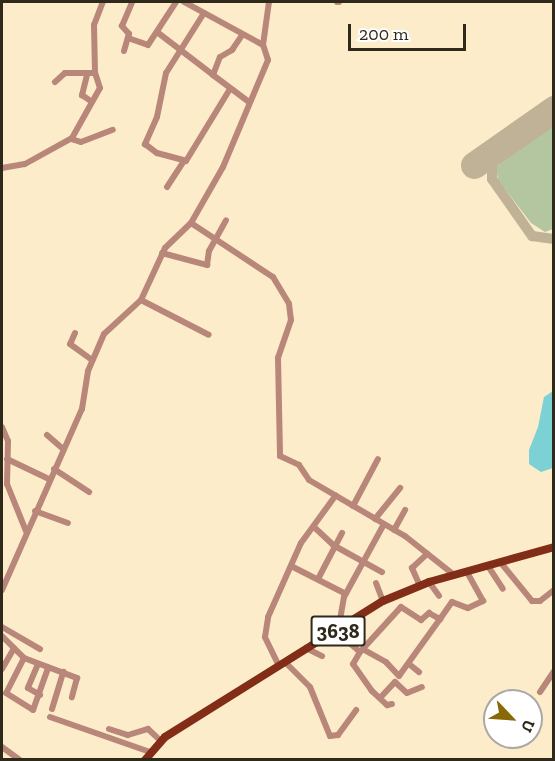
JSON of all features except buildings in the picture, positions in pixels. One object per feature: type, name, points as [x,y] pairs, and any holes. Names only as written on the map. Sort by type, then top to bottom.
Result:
[{"type":"main road","name":"3638","points":[[147,756],[160,740],[383,601],[454,574],[554,547]]},
{"type":"street","points":[[71,139],[100,86],[95,73],[94,25],[102,2]]},
{"type":"street","points":[[132,2],[122,26],[128,38],[147,46],[176,2]]},
{"type":"street","points":[[184,2],[263,45]]},
{"type":"street","points":[[2,590],[26,531],[82,409],[82,391],[92,360],[111,325],[141,300],[162,254],[191,222],[223,167],[268,60],[263,45],[269,2]]},
{"type":"street","points":[[183,162],[158,153],[145,143],[157,117],[166,73],[204,13]]},
{"type":"street","points":[[158,32],[182,47],[230,89],[249,102]]},
{"type":"street","points":[[213,75],[220,57],[232,50],[242,34]]},
{"type":"street","points":[[124,51],[128,38]]},
{"type":"street","points":[[55,82],[64,73],[87,75],[95,73]]},
{"type":"street","points":[[87,75],[82,95],[92,102]]},
{"type":"street","points":[[167,187],[230,89]]},
{"type":"street","points":[[2,168],[22,165],[48,148],[71,139],[81,142],[112,130]]},
{"type":"street","points":[[162,254],[207,265],[209,251],[226,220]]},
{"type":"street","points":[[191,222],[218,237],[273,277],[289,304],[291,320],[278,354],[279,453],[282,459],[299,465],[309,480],[394,530],[454,574]]},
{"type":"street","points":[[141,300],[209,335]]},
{"type":"street","points":[[75,333],[70,344],[92,360]]},
{"type":"street","points":[[2,427],[8,441],[7,484],[26,531]]},
{"type":"street","points":[[47,435],[63,449]]},
{"type":"street","points":[[7,459],[49,480]]},
{"type":"street","points":[[353,506],[378,459]]},
{"type":"street","points":[[54,469],[89,492]]},
{"type":"street","points":[[375,519],[400,488]]},
{"type":"street","points":[[336,495],[301,543],[293,567],[265,627],[267,643],[282,664],[310,687],[330,736],[338,735],[356,710]]},
{"type":"street","points":[[394,530],[405,510]]},
{"type":"street","points":[[35,511],[68,523]]},
{"type":"street","points":[[384,524],[346,594],[338,631],[361,650],[386,662],[398,676],[452,602],[468,609],[483,601],[467,572]]},
{"type":"street","points":[[314,528],[333,545],[382,572]]},
{"type":"street","points":[[318,579],[333,545],[342,533]]},
{"type":"street","points":[[420,586],[412,567],[428,554]]},
{"type":"street","points":[[501,563],[532,601],[540,601],[554,590]]},
{"type":"street","points":[[488,566],[503,589]]},
{"type":"street","points":[[293,567],[346,594]]},
{"type":"street","points":[[429,582],[440,596]]},
{"type":"street","points":[[376,583],[383,601]]},
{"type":"street","points":[[395,597],[401,607],[421,620],[429,613],[440,619]]},
{"type":"street","points":[[392,704],[387,705],[380,698],[353,664],[378,628],[401,607]]},
{"type":"street","points":[[2,627],[40,649]]},
{"type":"street","points":[[2,636],[24,658],[78,679],[72,697]]},
{"type":"street","points":[[2,669],[14,648]]},
{"type":"street","points":[[306,648],[322,656]]},
{"type":"street","points":[[24,658],[6,693],[34,710],[48,668]]},
{"type":"street","points":[[409,663],[418,672]]},
{"type":"street","points":[[38,664],[28,688],[40,695]]},
{"type":"street","points":[[542,689],[554,671]]},
{"type":"street","points":[[52,709],[63,672]]},
{"type":"street","points":[[380,698],[395,682],[407,693],[422,687]]},
{"type":"street","points":[[50,717],[147,756]]},
{"type":"street","points":[[109,729],[128,735],[148,729],[160,740]]},
{"type":"street","points":[[2,747],[20,759]]},
{"type":"green space","points":[[553,124],[553,229],[545,232],[531,223],[498,180],[496,167]]},
{"type":"water","points":[[553,391],[553,468],[541,472],[529,464],[529,450],[538,427],[544,397]]},
{"type":"taxiway","points":[[508,141],[492,160],[492,179],[532,236],[554,239]]},
{"type":"runway","points":[[474,165],[554,109]]}]
